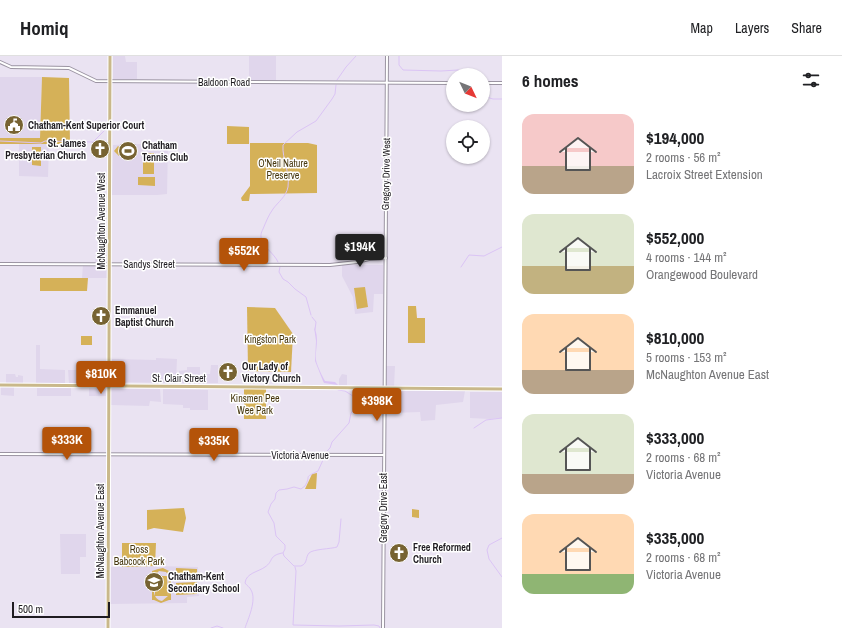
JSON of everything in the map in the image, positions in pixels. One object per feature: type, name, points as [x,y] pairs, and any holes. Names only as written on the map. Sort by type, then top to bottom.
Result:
[{"type":"main road","name":"McNaughton Avenue West","points":[[108,385],[110,56]]},
{"type":"main road","points":[[108,378],[112,383],[118,386]]},
{"type":"main road","name":"St. Clair Street","points":[[0,385],[502,389]]},
{"type":"main road","name":"McNaughton Avenue East","points":[[108,385],[108,628]]},
{"type":"street","name":"Gregory Drive West","points":[[384,388],[387,56]]},
{"type":"street","name":"Baldoon Road","points":[[0,62],[11,68],[69,68],[96,81],[446,83]]},
{"type":"street","points":[[490,83],[502,84]]},
{"type":"street","name":"Sandys Street","points":[[0,264],[332,265],[386,258]]},
{"type":"street","name":"Gregory Drive East","points":[[383,628],[384,388]]},
{"type":"street","name":"Victoria Avenue","points":[[0,454],[383,455]]},
{"type":"shaded area","points":[[113,56],[125,56],[126,62],[137,62],[137,79],[113,79]]},
{"type":"shaded area","points":[[249,56],[276,56],[276,80],[249,80]]},
{"type":"shaded area","points":[[0,77],[42,77],[40,138],[0,138]]},
{"type":"shaded area","points":[[168,143],[167,194],[112,195],[113,145]]},
{"type":"shaded area","points":[[19,144],[49,144],[48,177],[19,176]]},
{"type":"shaded area","points":[[96,250],[107,250],[107,261],[95,262]]},
{"type":"shaded area","points":[[83,265],[105,266],[107,268],[107,278],[82,278]]},
{"type":"shaded area","points":[[342,265],[383,265],[383,294],[374,294],[373,312],[355,314],[353,297],[342,276]]},
{"type":"shaded area","points":[[314,327],[317,335],[316,360],[318,368],[325,381],[335,382],[338,385],[324,383],[323,381],[315,361],[316,341]]},
{"type":"shaded area","points":[[36,345],[40,345],[40,369],[65,370],[65,383],[36,383]]},
{"type":"shaded area","points":[[156,358],[177,359],[176,380],[174,383],[113,382],[111,380],[112,359],[156,360]]},
{"type":"shaded area","points":[[211,365],[218,365],[218,383],[204,383],[204,374],[210,374]]},
{"type":"shaded area","points":[[386,366],[395,366],[394,386],[386,386]]},
{"type":"shaded area","points":[[187,367],[200,367],[200,383],[179,383],[179,371],[187,370]]},
{"type":"shaded area","points":[[68,370],[77,370],[78,372],[85,373],[85,370],[95,370],[96,373],[106,373],[106,382],[69,383]]},
{"type":"shaded area","points":[[6,374],[15,374],[16,377],[18,377],[18,375],[23,376],[23,383],[6,383]]},
{"type":"shaded area","points":[[342,374],[347,375],[347,385],[339,386],[339,379]]},
{"type":"shaded area","points":[[1,387],[14,387],[14,396],[1,395]]},
{"type":"shaded area","points":[[89,387],[105,387],[106,396],[89,396]]},
{"type":"shaded area","points":[[37,388],[71,388],[71,396],[37,396]]},
{"type":"shaded area","points":[[111,388],[160,389],[161,402],[150,401],[149,406],[111,405]]},
{"type":"shaded area","points":[[163,389],[208,390],[208,410],[190,410],[190,408],[183,408],[183,405],[163,404]]},
{"type":"shaded area","points":[[393,391],[465,391],[463,402],[436,405],[435,420],[421,421],[420,412],[391,413]]},
{"type":"shaded area","points":[[470,392],[502,392],[502,418],[470,418]]},
{"type":"shaded area","points":[[60,534],[86,534],[86,557],[80,557],[80,574],[61,574]]},
{"type":"shaded area","name":"Chatham-Kent Secondary School","points":[[110,567],[198,567],[199,596],[187,597],[187,603],[110,604]]},
{"type":"green space","points":[[42,77],[69,78],[70,144],[0,144],[0,138],[40,138]]},
{"type":"green space","points":[[227,126],[249,127],[249,144],[227,144]]},
{"type":"green space","name":"O'Neil Nature Preserve","points":[[250,143],[308,143],[317,145],[317,193],[250,194],[249,201],[242,201],[241,198],[250,186]]},
{"type":"green space","points":[[118,146],[123,150],[128,146],[133,151],[128,156],[124,152],[119,156],[114,151]]},
{"type":"green space","points":[[32,147],[41,147],[41,166],[32,165]]},
{"type":"green space","points":[[143,153],[154,153],[154,174],[143,174]]},
{"type":"green space","points":[[138,177],[155,177],[155,186],[138,185]]},
{"type":"green space","points":[[40,278],[88,278],[87,291],[40,291]]},
{"type":"green space","points":[[365,287],[368,307],[357,309],[354,288]]},
{"type":"green space","points":[[408,306],[416,306],[417,318],[425,318],[425,343],[408,343]]},
{"type":"green space","name":"Kingston Park","points":[[247,307],[275,308],[293,334],[291,372],[248,371]]},
{"type":"green space","points":[[81,336],[92,336],[92,345],[81,345]]},
{"type":"green space","name":"Kinsmen Pee Wee Park","points":[[244,389],[266,389],[266,419],[244,419]]},
{"type":"green space","points":[[317,473],[316,489],[305,489],[312,474]]},
{"type":"green space","points":[[184,508],[186,518],[183,532],[154,528],[147,530],[147,510]]},
{"type":"green space","points":[[412,509],[419,510],[419,518],[412,517]]},
{"type":"green space","name":"Ross Babcock Park","points":[[122,543],[156,543],[155,566],[122,567]]},
{"type":"green space","points":[[163,568],[171,572],[171,600],[161,603],[152,600],[152,571]],"holes":[[[159,571],[166,572],[169,576],[168,596],[162,601],[158,600],[155,595],[154,576]]]},
{"type":"green space","points":[[176,568],[197,569],[197,580],[175,579]]},
{"type":"green space","points":[[155,576],[167,576],[168,596],[155,596]]},
{"type":"green space","points":[[197,582],[197,594],[176,595],[176,583]]},
{"type":"waterway","points":[[337,80],[356,56]]},
{"type":"waterway","points":[[399,56],[399,65],[403,70],[446,71]]},
{"type":"waterway","points":[[278,262],[263,243],[261,236],[270,214],[275,206],[284,197],[288,187],[288,176],[283,145],[297,132],[316,121],[335,94],[336,85]]},
{"type":"waterway","points":[[490,98],[502,99]]},
{"type":"waterway","points":[[0,141],[41,143],[45,141],[93,142],[106,129]]},
{"type":"waterway","points":[[461,267],[469,255],[484,256],[502,247]]},
{"type":"waterway","points":[[280,267],[279,272],[283,279],[306,297],[311,315]]},
{"type":"waterway","points":[[312,317],[316,322],[315,330]]},
{"type":"waterway","points":[[327,451],[332,442],[349,423],[351,413],[357,406],[358,401],[345,391],[338,390]]},
{"type":"waterway","points":[[474,428],[486,420],[502,418]]},
{"type":"waterway","points":[[283,553],[285,545],[276,536],[274,523],[268,512],[271,504],[279,490],[294,487],[301,489],[305,486],[308,477],[318,471],[323,460]]},
{"type":"waterway","points":[[283,553],[294,566],[301,566],[306,562],[309,553],[337,547],[339,542],[341,519]]},
{"type":"waterway","points":[[502,538],[489,545],[487,550],[489,559],[502,577]]},
{"type":"waterway","points":[[245,628],[253,604],[253,594],[251,589],[245,583],[246,580],[250,575],[268,565],[273,557],[282,553]]},
{"type":"waterway","points":[[295,567],[293,625],[374,625],[379,626],[380,628]]},
{"type":"waterway","points":[[211,628],[217,626],[223,628]]},
{"type":"place","name":"Chatham-Kent Superior Court","points":[[14,125]]},
{"type":"place","name":"St. James Presbyterian Church","points":[[100,149]]},
{"type":"place","name":"Chatham Tennis Club","points":[[128,151]]},
{"type":"place","name":"Emmanuel Baptist Church","points":[[101,316]]},
{"type":"place","name":"Our Lady of Victory Church","points":[[228,372]]},
{"type":"place","name":"Free Reformed Church","points":[[399,553]]},
{"type":"place","name":"Chatham-Kent Secondary School","points":[[154,582]]}]
